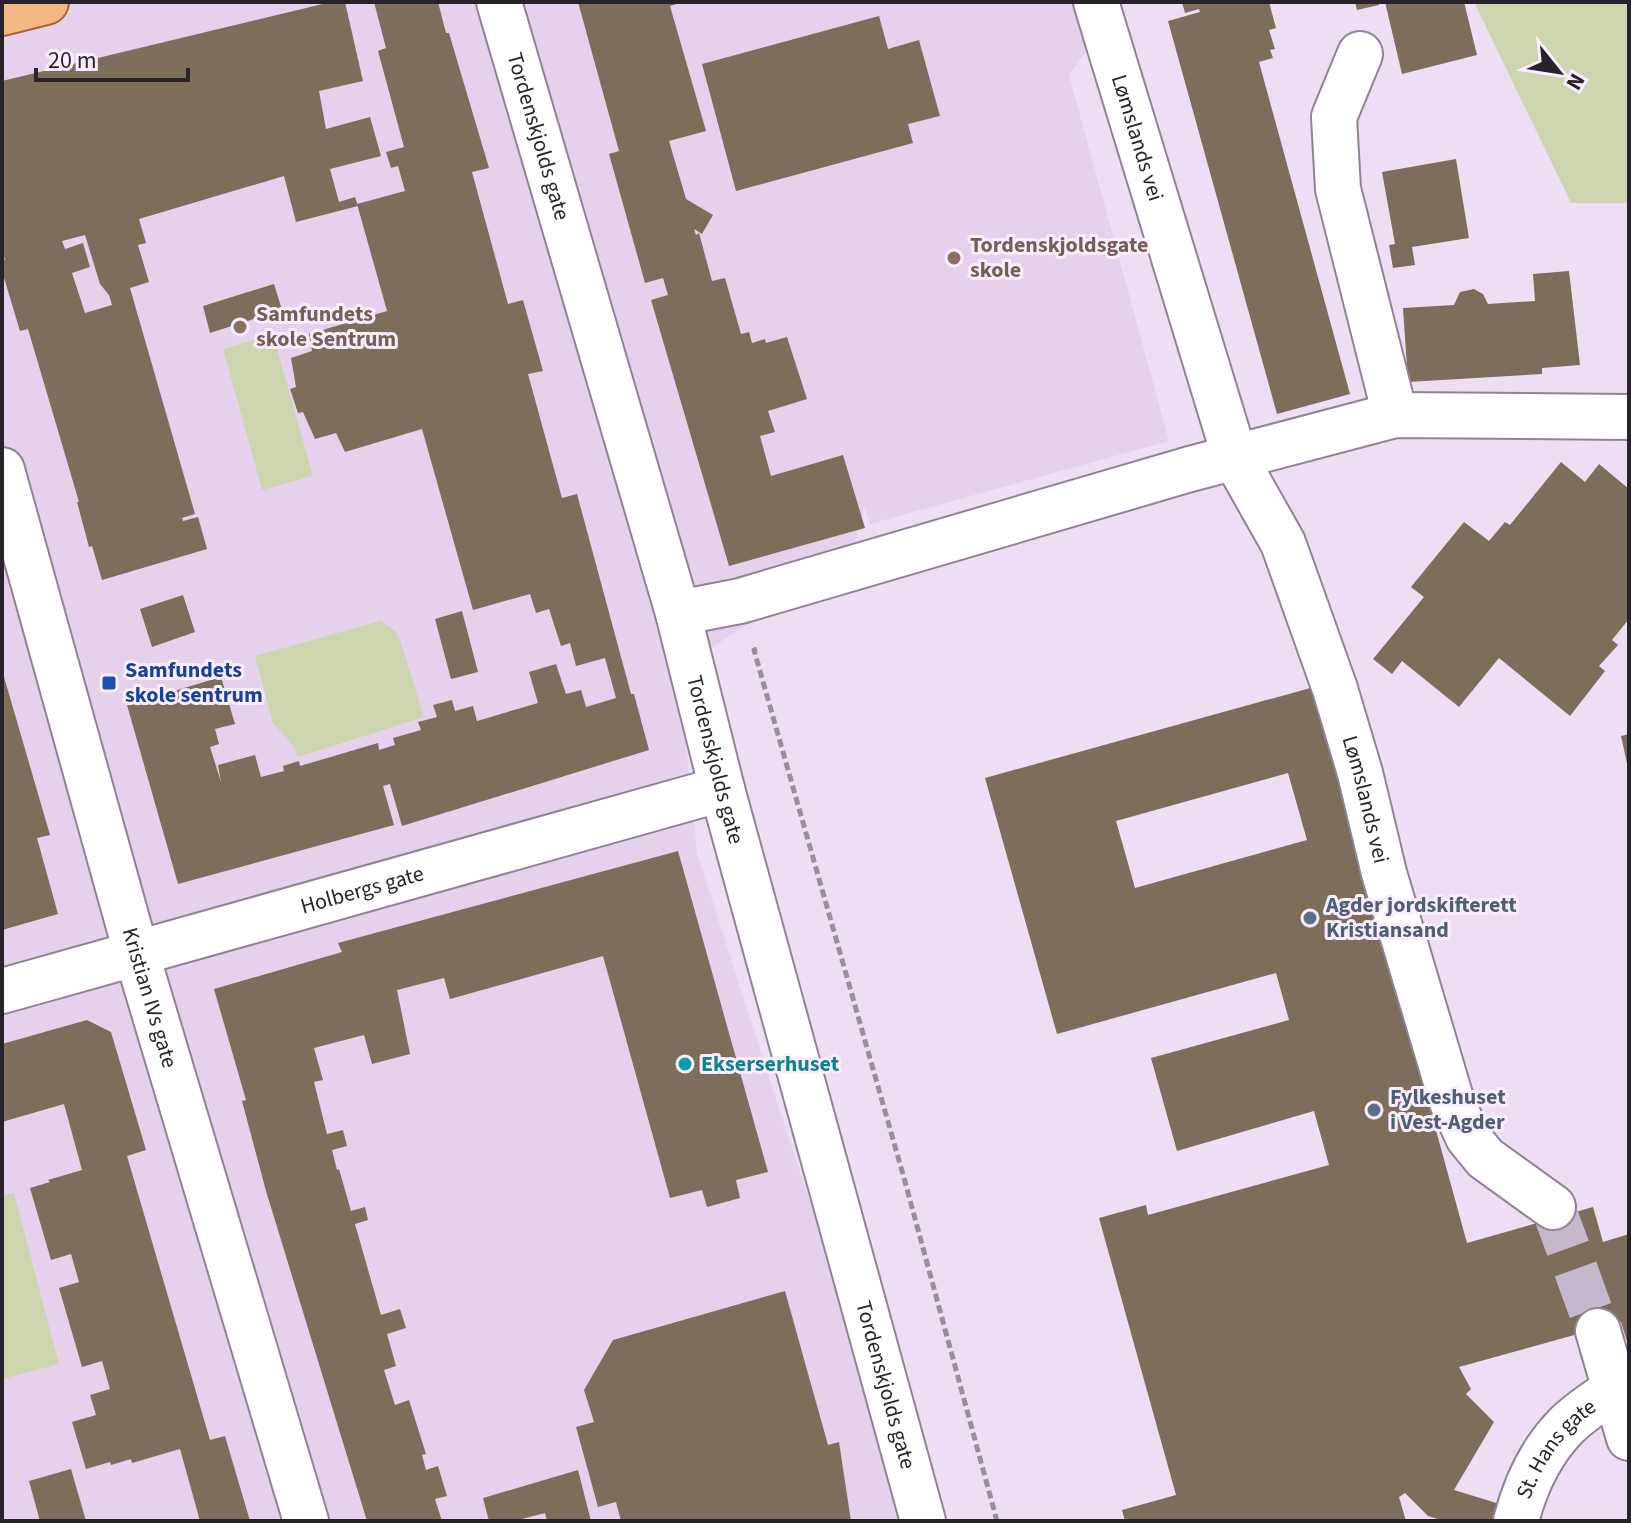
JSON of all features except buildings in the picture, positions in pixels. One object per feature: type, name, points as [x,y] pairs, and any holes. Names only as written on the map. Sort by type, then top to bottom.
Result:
[{"type":"main road","points":[[2,13],[46,2]]},
{"type":"street","name":"Tordenskjolds gate","points":[[499,2],[678,613],[722,789],[923,1521]]},
{"type":"street","name":"Lømslands vei","points":[[1096,2],[1235,458],[1283,543],[1335,689],[1360,773],[1384,873],[1452,1102],[1468,1137],[1485,1158],[1553,1207]]},
{"type":"street","points":[[1360,54],[1334,117],[1338,189],[1395,415]]},
{"type":"street","points":[[678,613],[740,601],[1395,415],[1629,417]]},
{"type":"street","name":"Kristian IVs gate","points":[[2,470],[12,546],[306,1521]]},
{"type":"street","name":"Holbergs gate","points":[[2,991],[722,789]]},
{"type":"street","points":[[1598,1331],[1629,1438]]},
{"type":"street","name":"St. Hans gate","points":[[1516,1521],[1522,1498],[1549,1446],[1568,1424],[1613,1390]]},
{"type":"path","points":[[754,650],[997,1521]]},
{"type":"shaded area","points":[[2,2],[1100,2],[1107,24],[1069,75],[1169,441],[870,524],[864,506],[852,558],[678,669],[697,853],[789,1139],[888,1429],[912,1521],[2,1521]]},
{"type":"green space","points":[[1474,2],[1629,2],[1629,203],[1571,203]]},
{"type":"green space","points":[[273,335],[313,476],[262,490],[223,349]]},
{"type":"green space","points":[[380,621],[395,631],[400,640],[424,717],[298,757],[294,747],[273,723],[255,656]]},
{"type":"green space","points":[[14,1193],[59,1364],[2,1379],[2,1196]]},
{"type":"tunnel","points":[[1553,1207],[1598,1331]]},
{"type":"place","name":"Tordenskjoldsgate skole","points":[[954,258]]},
{"type":"place","name":"Samfundets skole Sentrum","points":[[240,327]]},
{"type":"place","name":"Samfundets skole sentrum","points":[[109,683]]},
{"type":"place","name":"Agder jordskifterett Kristiansand","points":[[1310,918]]},
{"type":"place","name":"Ekserserhuset","points":[[685,1064]]},
{"type":"place","name":"Fylkeshuset i Vest-Agder","points":[[1374,1110]]}]
